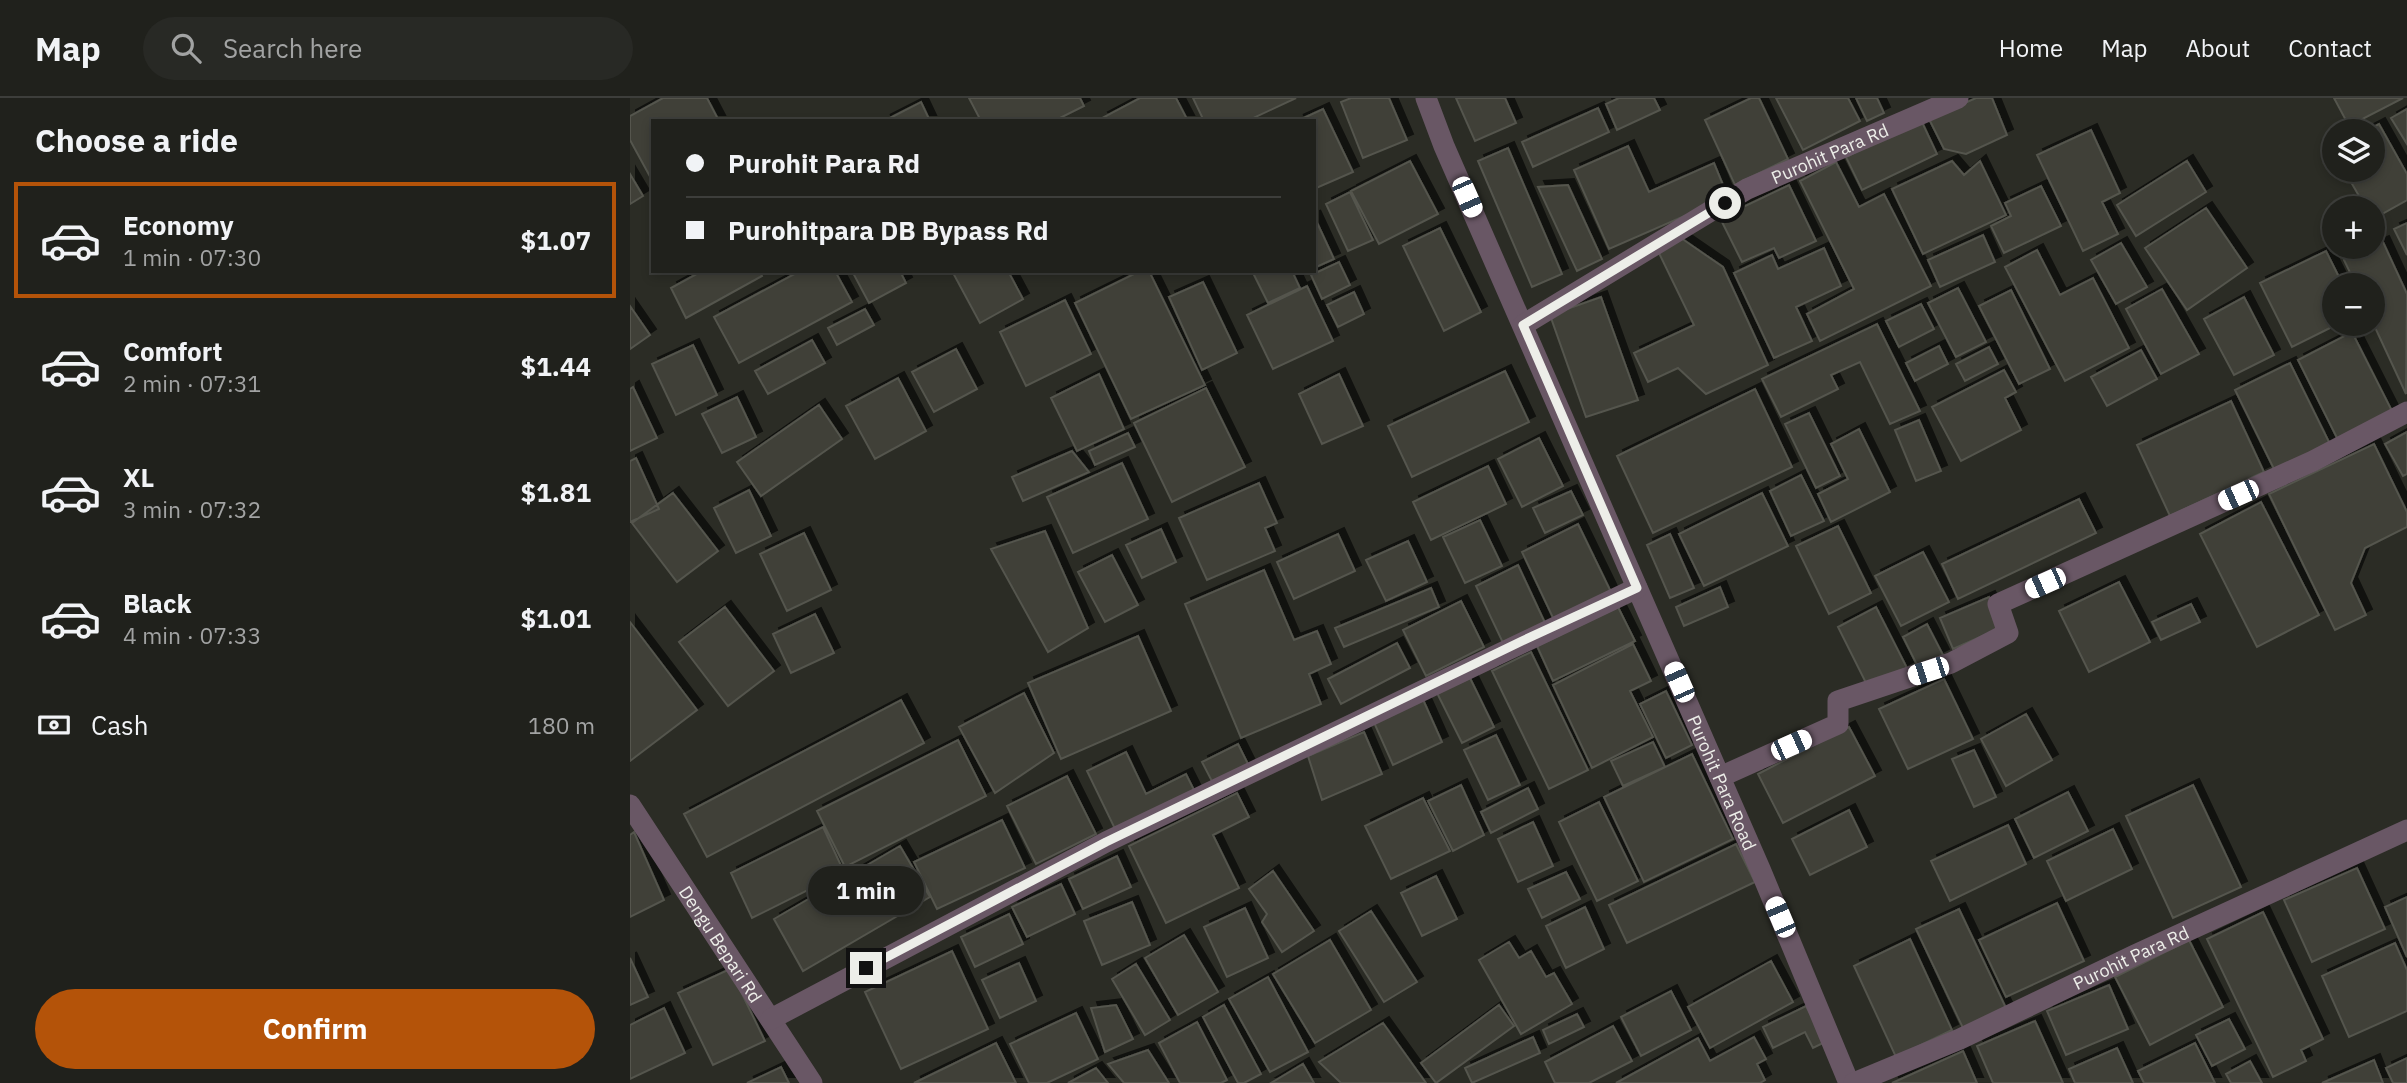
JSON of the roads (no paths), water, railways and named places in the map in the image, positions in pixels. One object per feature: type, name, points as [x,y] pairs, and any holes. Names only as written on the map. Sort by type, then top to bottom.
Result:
[{"type":"street","name":"Purohit Para Road","points":[[1426,98],[1851,1083]]},
{"type":"street","name":"Purohit Para Rd","points":[[1523,325],[1747,189],[1958,98]]},
{"type":"street","points":[[1720,777],[1838,724],[1838,701],[1951,663],[2008,633],[1998,604],[2313,461],[2407,412]]},
{"type":"street","points":[[771,1019],[1106,842],[1637,588]]},
{"type":"street","name":"Dengu Bepari Rd","points":[[633,813],[812,1083]]},
{"type":"street","name":"Purohit Para Rd","points":[[1851,1083],[1960,1039],[2407,830]]}]
